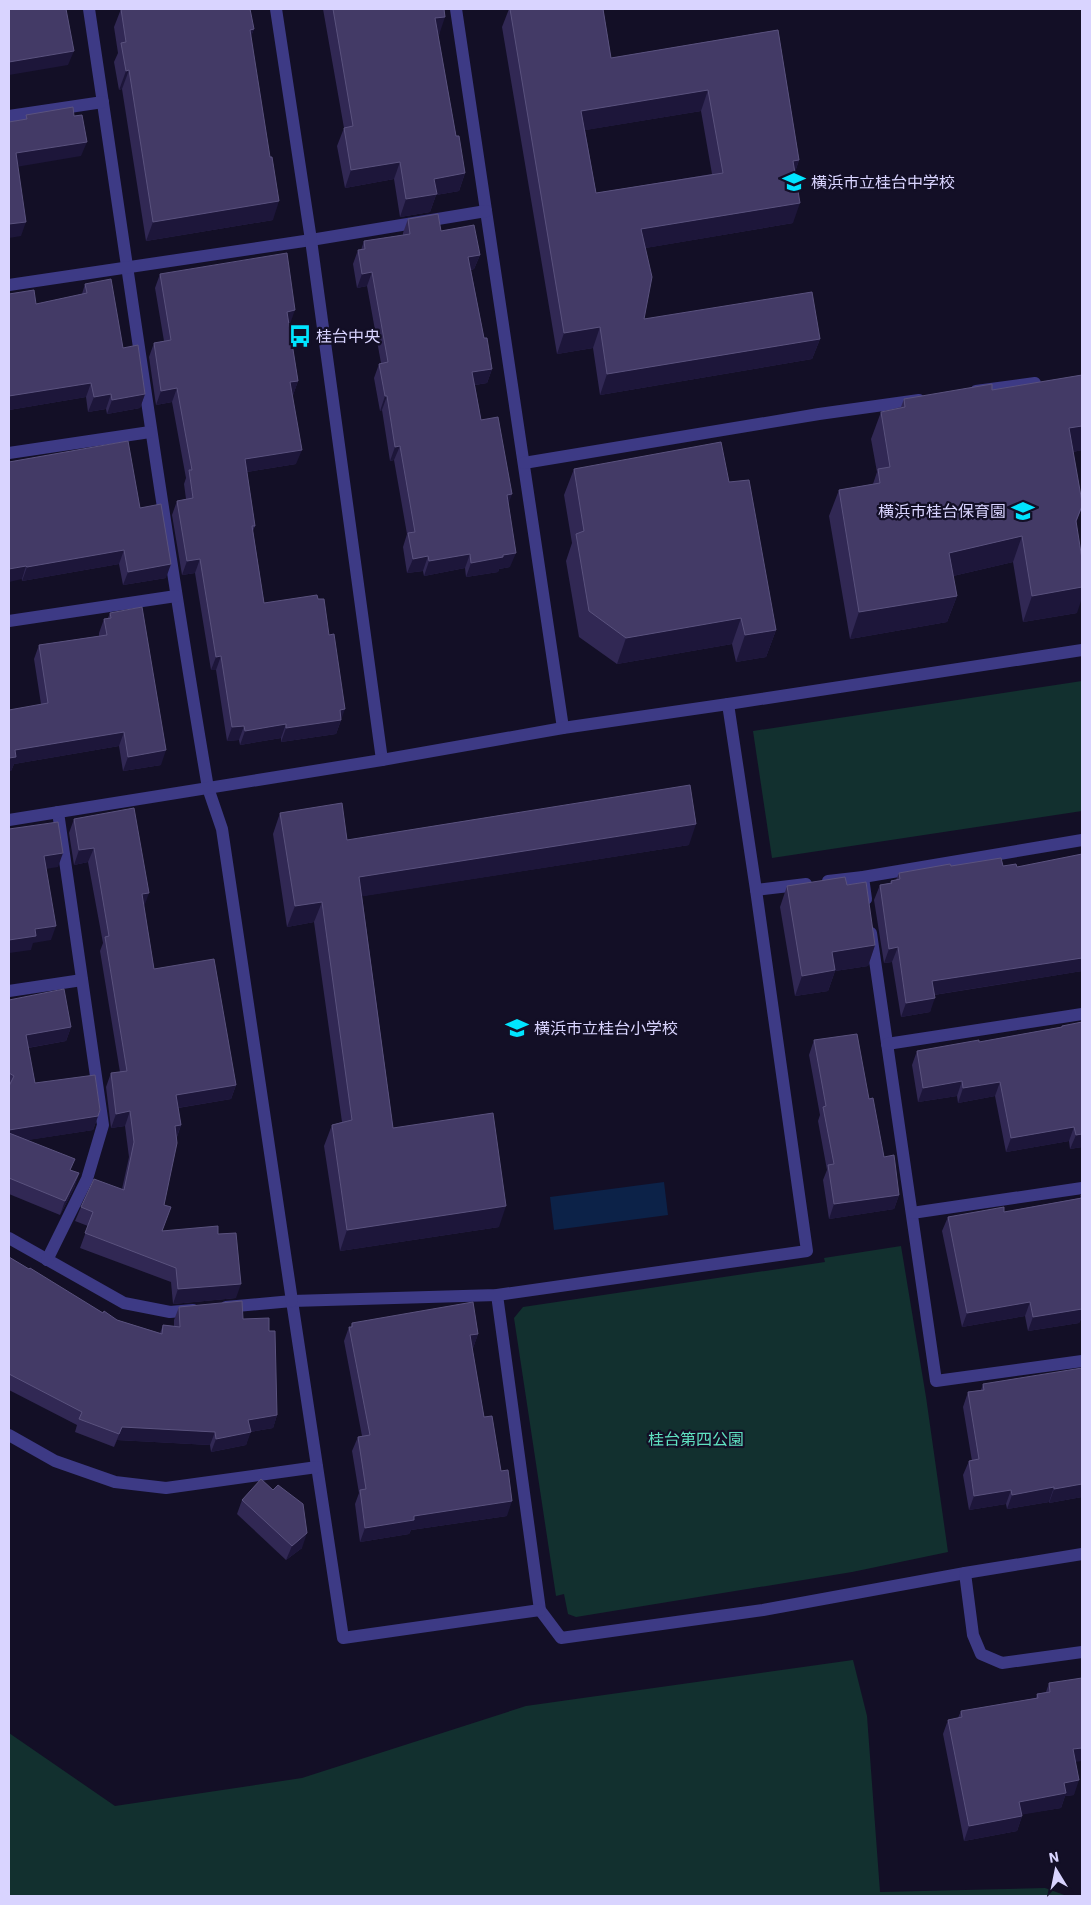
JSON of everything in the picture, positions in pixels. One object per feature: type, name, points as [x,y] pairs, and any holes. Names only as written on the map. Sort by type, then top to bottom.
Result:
[{"type":"street","points":[[89,9],[128,267],[150,432],[176,596],[208,788],[222,829],[343,1638],[540,1610]]},
{"type":"street","points":[[276,9],[311,240],[382,760]]},
{"type":"street","points":[[456,9],[563,728]]},
{"type":"street","points":[[9,116],[103,102]]},
{"type":"street","points":[[9,285],[311,240],[486,211]]},
{"type":"street","points":[[965,393],[1043,382]]},
{"type":"street","points":[[524,463],[819,414],[936,397]]},
{"type":"street","points":[[9,453],[150,432]]},
{"type":"street","points":[[9,622],[176,596]]},
{"type":"street","points":[[9,820],[382,760],[563,728],[1082,650]]},
{"type":"street","points":[[9,1238],[124,1303],[170,1312],[292,1301],[497,1295],[807,1251],[728,704]]},
{"type":"street","points":[[47,1260],[87,1179],[103,1125],[58,812]]},
{"type":"street","points":[[756,890],[863,877],[1082,840]]},
{"type":"street","points":[[863,877],[936,1381],[1082,1361]]},
{"type":"street","points":[[9,991],[82,980]]},
{"type":"street","points":[[887,1044],[1082,1014]]},
{"type":"street","points":[[912,1213],[1082,1188]]},
{"type":"street","points":[[497,1295],[540,1610],[561,1638],[763,1610],[964,1573],[1082,1554]]},
{"type":"street","points":[[9,1435],[54,1461],[115,1482],[166,1488],[317,1468]]},
{"type":"street","points":[[964,1573],[973,1635],[981,1654],[1002,1663],[1082,1652]]},
{"type":"green space","points":[[1082,681],[1082,811],[772,858],[753,731]]},
{"type":"green space","name":"桂台第四公園","points":[[901,1246],[926,1397],[948,1552],[852,1572],[576,1617],[568,1614],[564,1594],[556,1596],[514,1318],[523,1307],[825,1262],[824,1258]]},
{"type":"green space","points":[[853,1660],[867,1716],[880,1892],[1045,1888],[1067,1896],[9,1896],[9,1733],[115,1806],[302,1778],[526,1706]]},
{"type":"water","points":[[664,1182],[668,1215],[554,1230],[550,1197]]},
{"type":"building","points":[[9,9],[66,9],[74,51],[9,62]]},
{"type":"building","points":[[121,9],[250,9],[254,29],[250,30],[270,157],[272,157],[279,201],[153,222],[129,70],[126,71],[121,43],[126,42]]},
{"type":"building","points":[[333,9],[444,9],[445,17],[435,18],[456,136],[459,136],[465,173],[434,179],[437,194],[406,199],[400,162],[351,170],[344,128],[353,126]]},
{"type":"building","points":[[510,9],[603,9],[611,58],[778,30],[799,160],[793,161],[800,203],[641,229],[652,277],[644,319],[812,292],[820,339],[607,374],[600,327],[564,333]],"holes":[[[708,90],[723,173],[596,193],[581,111]]]},
{"type":"building","points":[[73,107],[74,116],[82,115],[87,142],[16,153],[26,222],[9,224],[9,122],[27,119],[26,115]]},
{"type":"building","points":[[438,214],[441,231],[474,225],[480,255],[468,257],[484,338],[487,338],[492,369],[472,372],[481,420],[498,417],[512,494],[507,495],[516,553],[471,563],[470,554],[429,561],[428,556],[413,559],[408,533],[415,532],[400,446],[395,447],[387,396],[385,396],[379,364],[388,362],[372,272],[362,274],[358,250],[365,249],[364,241],[410,234],[408,219]]},
{"type":"building","points":[[287,253],[295,310],[287,312],[298,381],[290,382],[302,450],[245,459],[255,526],[252,526],[264,603],[317,595],[318,599],[324,599],[329,635],[334,634],[345,709],[340,710],[341,720],[286,728],[286,724],[245,731],[244,726],[232,727],[221,656],[216,657],[200,559],[187,561],[177,501],[193,498],[189,470],[192,470],[177,388],[161,391],[154,343],[171,340],[160,274]]},
{"type":"building","points":[[111,279],[123,348],[138,345],[145,394],[112,400],[111,394],[94,397],[91,383],[9,396],[9,294],[34,290],[36,304],[87,293],[85,284]]},
{"type":"building","points":[[1082,375],[1082,426],[1069,428],[1082,502],[1076,521],[1082,559],[1082,587],[1032,596],[1022,536],[949,553],[957,596],[859,612],[839,490],[880,483],[878,469],[890,467],[881,412],[905,407],[904,399],[992,384],[992,390]]},
{"type":"building","points":[[128,441],[140,508],[161,504],[171,564],[128,572],[124,550],[9,569],[9,462]]},
{"type":"building","points":[[721,442],[729,482],[749,480],[776,630],[745,635],[741,618],[626,638],[589,611],[576,534],[584,531],[574,469]]},
{"type":"building","points":[[142,607],[166,750],[128,757],[124,732],[15,750],[16,757],[9,758],[9,710],[48,703],[39,645],[107,635],[104,619],[111,618],[110,613]]},
{"type":"building","points":[[690,785],[696,824],[359,877],[393,1128],[493,1113],[506,1206],[347,1230],[332,1125],[352,1120],[322,902],[295,906],[280,813],[342,803],[347,840]]},
{"type":"building","points":[[134,808],[149,893],[142,894],[154,969],[214,959],[236,1085],[176,1095],[181,1125],[175,1126],[177,1143],[164,1205],[171,1207],[162,1231],[218,1226],[218,1234],[236,1233],[241,1284],[178,1289],[176,1268],[85,1233],[93,1212],[81,1207],[94,1179],[124,1190],[134,1142],[130,1111],[116,1114],[111,1073],[127,1071],[105,937],[109,936],[94,848],[79,850],[74,819]]},
{"type":"building","points":[[58,822],[63,853],[44,856],[56,926],[35,929],[36,936],[9,940],[9,829]]},
{"type":"building","points":[[1082,854],[1082,958],[932,981],[935,998],[906,1003],[898,947],[889,949],[880,885],[892,883],[891,881],[900,879],[899,873],[950,864],[951,866],[1001,858],[1003,866],[1016,864],[1017,867]]},
{"type":"building","points":[[845,877],[847,885],[866,882],[875,945],[832,952],[835,970],[802,976],[787,886]]},
{"type":"building","points":[[64,989],[71,1027],[26,1035],[35,1083],[95,1075],[100,1110],[98,1116],[9,1130],[9,1086],[14,1076],[9,1073],[9,1000]]},
{"type":"building","points":[[1082,1022],[1082,1134],[1076,1135],[1074,1127],[1011,1138],[1000,1082],[963,1088],[962,1081],[923,1088],[917,1051],[979,1040],[979,1042]]},
{"type":"building","points":[[857,1034],[869,1099],[873,1098],[884,1157],[894,1155],[899,1195],[834,1204],[828,1165],[834,1164],[823,1107],[826,1106],[814,1040]]},
{"type":"building","points":[[9,1133],[75,1159],[70,1170],[79,1173],[65,1201],[9,1178]]},
{"type":"building","points":[[1082,1198],[1082,1309],[1033,1317],[1030,1302],[967,1313],[948,1217],[1004,1207],[1004,1212]]},
{"type":"building","points":[[9,1257],[103,1313],[104,1311],[117,1320],[162,1334],[163,1325],[180,1327],[179,1307],[242,1301],[243,1319],[269,1318],[269,1331],[275,1331],[277,1415],[248,1420],[251,1432],[216,1439],[215,1432],[122,1427],[119,1434],[79,1419],[82,1412],[9,1374]]},
{"type":"building","points":[[473,1302],[478,1334],[470,1335],[484,1417],[492,1416],[501,1471],[508,1470],[512,1501],[414,1516],[414,1520],[365,1528],[360,1490],[366,1489],[358,1437],[370,1435],[349,1327],[352,1327],[352,1323]]},
{"type":"building","points":[[1082,1368],[1082,1484],[1012,1495],[1011,1490],[974,1496],[969,1461],[979,1459],[968,1392],[984,1390],[983,1384]]},
{"type":"building","points":[[261,1479],[273,1490],[278,1485],[303,1504],[307,1533],[292,1546],[242,1500]]},
{"type":"building","points":[[1082,1678],[1082,1748],[1073,1749],[1079,1780],[1064,1783],[1066,1793],[1019,1802],[1022,1816],[969,1826],[948,1720],[962,1717],[961,1711],[1038,1698],[1037,1694],[1050,1692],[1049,1683]]},
{"type":"place","name":"横浜市立桂台中学校","points":[[794,182]]},
{"type":"place","name":"桂台中央","points":[[300,336]]},
{"type":"place","name":"横浜市桂台保育園","points":[[1023,511]]},
{"type":"place","name":"横浜市立桂台小学校","points":[[517,1028]]}]
